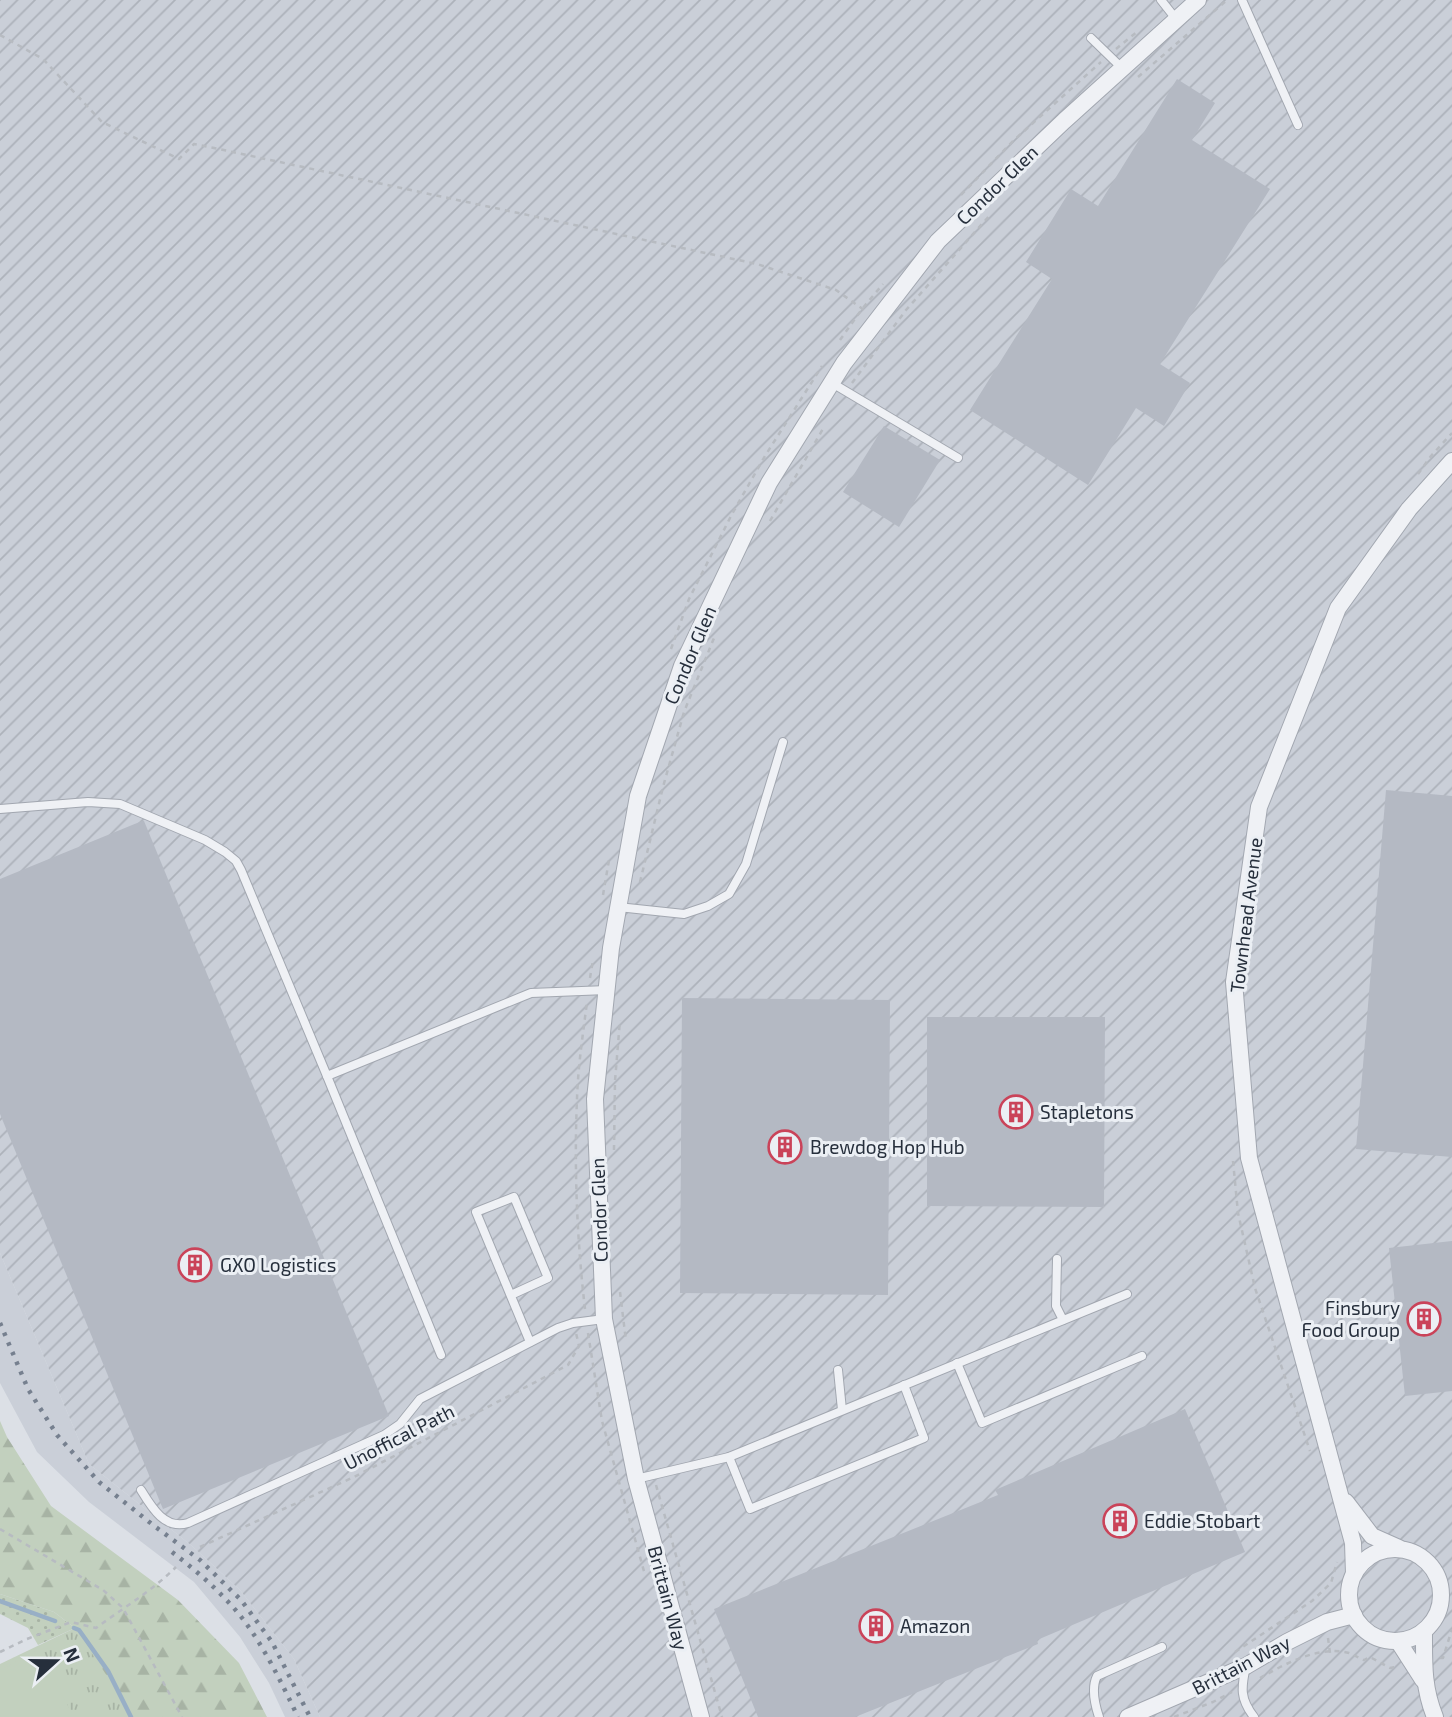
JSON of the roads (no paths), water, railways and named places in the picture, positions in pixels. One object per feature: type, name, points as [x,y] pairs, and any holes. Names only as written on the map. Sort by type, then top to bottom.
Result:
[{"type":"street","name":"Condor Glen","points":[[636,1479],[604,1319],[595,1099],[611,948],[638,796],[682,666],[769,482],[844,363],[938,241],[1064,121],[1198,0]]},
{"type":"street","name":"Townhead Avenue","points":[[1354,1574],[1353,1543],[1249,1158],[1234,982],[1259,807],[1338,608],[1409,509],[1452,461]]},
{"type":"street","name":"Brittain Way","points":[[636,1479],[701,1717]]},
{"type":"street","name":"Townhead Avenue","points":[[1340,1495],[1372,1536],[1403,1549]]},
{"type":"street","points":[[1388,1549],[1403,1549],[1416,1554],[1445,1575],[1439,1611],[1433,1622],[1412,1639],[1385,1640],[1372,1635],[1361,1627],[1349,1602],[1354,1574],[1363,1562],[1388,1549]]},
{"type":"street","name":"Brittain Way","points":[[1128,1717],[1246,1666],[1327,1622],[1354,1615]]},
{"type":"street","points":[[1423,1632],[1418,1660],[1434,1717]]},
{"type":"street","points":[[1398,1641],[1418,1660]]},
{"type":"lane","points":[[1161,0],[1177,20]]},
{"type":"lane","points":[[1242,0],[1298,125]]},
{"type":"lane","points":[[1091,38],[1123,69]]},
{"type":"lane","points":[[832,383],[958,458]]},
{"type":"lane","points":[[618,907],[684,914],[708,906],[729,894],[746,864],[783,742]]},
{"type":"lane","points":[[0,809],[88,802],[120,804],[205,840],[236,861],[441,1355]]},
{"type":"lane","points":[[327,1076],[531,993],[607,990]]},
{"type":"lane","points":[[511,1295],[548,1278],[514,1197],[476,1212],[530,1342]]},
{"type":"lane","points":[[1057,1259],[1056,1307],[1063,1320]]},
{"type":"lane","points":[[636,1479],[729,1457],[1127,1294]]},
{"type":"lane","points":[[141,1490],[153,1509],[168,1522],[178,1526],[188,1523],[384,1435],[400,1424],[420,1399],[558,1328],[604,1319]]},
{"type":"lane","points":[[957,1363],[982,1423],[1142,1356]]},
{"type":"lane","points":[[838,1370],[842,1410]]},
{"type":"lane","points":[[729,1457],[750,1510],[925,1438],[904,1385]]},
{"type":"lane","points":[[1099,1717],[1095,1706],[1094,1682],[1097,1676],[1162,1647]]},
{"type":"lane","points":[[1246,1666],[1242,1696],[1254,1717]]},
{"type":"waterway","points":[[0,1601],[55,1621]]},
{"type":"waterway","points":[[74,1628],[79,1630],[108,1671],[131,1717]]},
{"type":"railway","points":[[0,1323],[28,1389],[57,1435],[99,1482],[200,1560],[241,1600],[272,1642],[310,1717]]},
{"type":"railway","points":[[172,1552],[211,1584],[252,1631],[298,1717]]},
{"type":"place","name":"Stapletons","points":[[1016,1112]]},
{"type":"place","name":"Brewdog Hop Hub","points":[[785,1147]]},
{"type":"place","name":"GXO Logistics","points":[[195,1265]]},
{"type":"place","name":"Finsbury Food Group","points":[[1424,1319]]},
{"type":"place","name":"Eddie Stobart","points":[[1120,1521]]},
{"type":"place","name":"Amazon","points":[[876,1626]]}]
